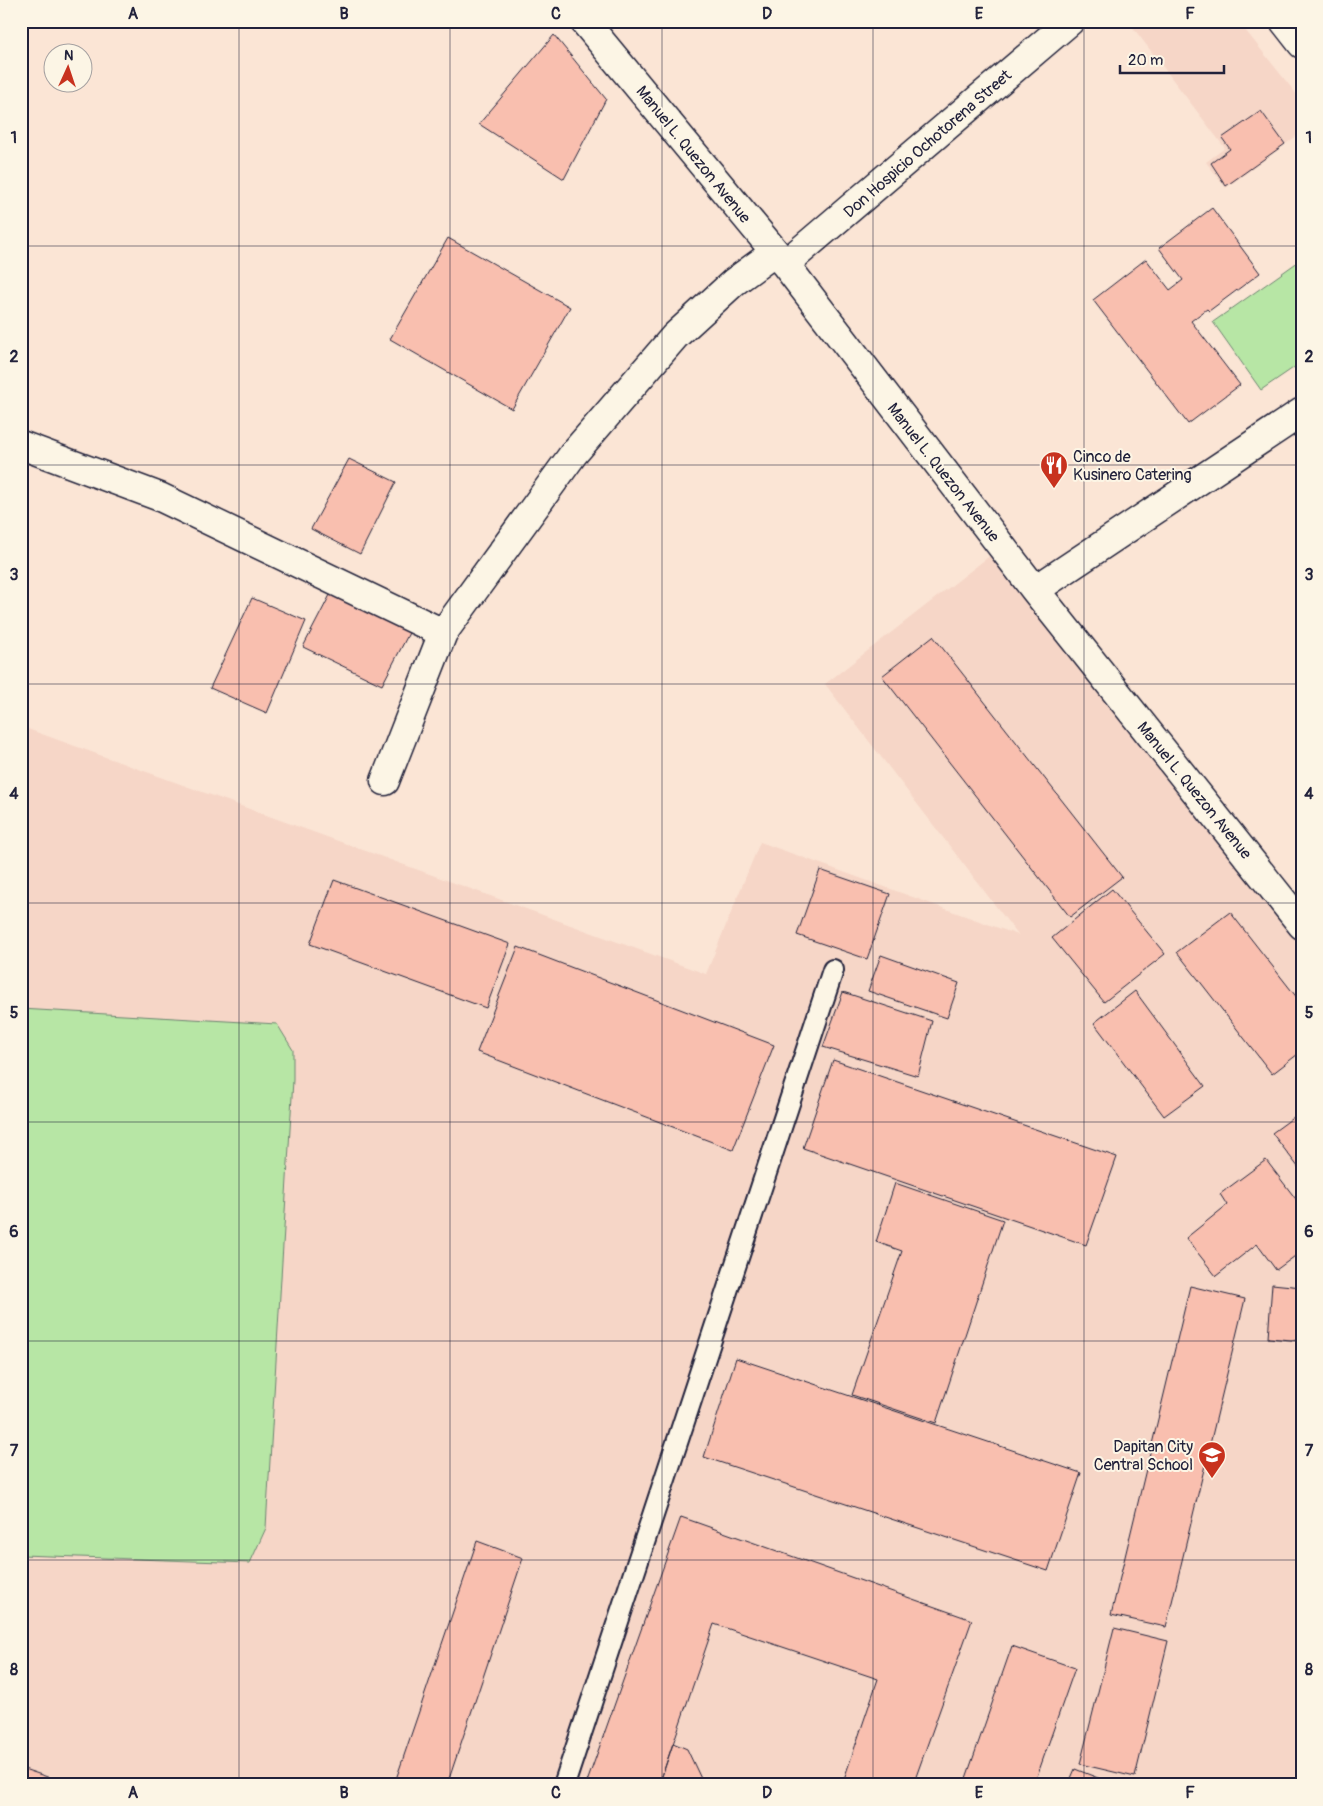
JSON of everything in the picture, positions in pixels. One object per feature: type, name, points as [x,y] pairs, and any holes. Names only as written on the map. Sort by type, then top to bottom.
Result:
[{"type":"street","name":"Manuel L. Quezon Avenue","points":[[584,21],[780,258],[1035,590],[1302,925]]},
{"type":"street","name":"Don Hospicio Ochotorena Street","points":[[385,781],[444,633],[574,453],[675,336],[734,282],[780,258],[1070,21]]},
{"type":"street","points":[[1284,21],[1302,44]]},
{"type":"street","points":[[1035,590],[1302,412]]},
{"type":"street","points":[[21,446],[160,497],[444,633]]},
{"type":"lane","points":[[564,1785],[833,970]]},
{"type":"shaded area","points":[[1128,21],[1238,21],[1302,101],[1302,132],[1226,188],[1206,162],[1225,148]]},
{"type":"shaded area","points":[[996,551],[1302,941],[1302,1785],[21,1785],[21,728],[706,974],[760,842],[1018,935],[825,684]]},
{"type":"green space","points":[[1302,259],[1302,362],[1261,390],[1213,322]]},
{"type":"green space","points":[[21,1009],[277,1024],[293,1050],[293,1080],[266,1528],[250,1563],[21,1555]]},
{"type":"building","points":[[554,35],[606,99],[564,179],[479,124]]},
{"type":"building","points":[[1261,111],[1285,144],[1226,186],[1211,163],[1230,149],[1222,138]]},
{"type":"building","points":[[1212,208],[1260,273],[1209,311],[1207,309],[1191,321],[1240,385],[1188,424],[1093,300],[1146,259],[1170,290],[1183,280],[1159,248]]},
{"type":"building","points":[[448,238],[570,307],[512,409],[390,339]]},
{"type":"building","points":[[349,459],[396,482],[360,554],[311,529]]},
{"type":"building","points":[[331,593],[410,631],[382,685],[303,647]]},
{"type":"building","points":[[252,598],[306,621],[267,713],[210,688]]},
{"type":"building","points":[[933,636],[1122,877],[1070,917],[882,676]]},
{"type":"building","points":[[820,870],[890,894],[867,959],[797,935]]},
{"type":"building","points":[[334,880],[510,944],[486,1008],[310,944]]},
{"type":"building","points":[[1112,889],[1165,954],[1104,1002],[1052,938]]},
{"type":"building","points":[[1230,912],[1302,1004],[1302,1051],[1272,1074],[1177,952]]},
{"type":"building","points":[[518,947],[774,1045],[733,1150],[477,1052]]},
{"type":"building","points":[[881,955],[959,983],[947,1018],[868,991]]},
{"type":"building","points":[[1135,991],[1205,1086],[1164,1116],[1094,1023]]},
{"type":"building","points":[[843,992],[932,1021],[918,1076],[823,1047]]},
{"type":"building","points":[[833,1060],[1117,1157],[1086,1245],[803,1148]]},
{"type":"building","points":[[1302,1111],[1302,1172],[1272,1133]]},
{"type":"building","points":[[1266,1160],[1302,1207],[1302,1251],[1276,1270],[1257,1244],[1216,1276],[1186,1238],[1227,1205],[1220,1194]]},
{"type":"building","points":[[895,1183],[1003,1220],[936,1423],[852,1395],[902,1251],[876,1242]]},
{"type":"building","points":[[1272,1284],[1302,1287],[1302,1341],[1268,1338]]},
{"type":"building","points":[[1190,1286],[1245,1299],[1166,1627],[1111,1615]]},
{"type":"building","points":[[736,1358],[1081,1473],[1048,1571],[704,1457]]},
{"type":"building","points":[[681,1517],[972,1620],[913,1785],[842,1785],[878,1679],[714,1624],[659,1785],[586,1785]]},
{"type":"building","points":[[477,1541],[523,1558],[447,1785],[394,1785]]},
{"type":"building","points":[[1114,1628],[1168,1641],[1135,1777],[1080,1764]]},
{"type":"building","points":[[1012,1646],[1075,1668],[1034,1785],[966,1785],[964,1784]]},
{"type":"building","points":[[673,1743],[687,1749],[704,1785],[659,1785]]},
{"type":"building","points":[[21,1768],[71,1785],[21,1785]]},
{"type":"building","points":[[1075,1769],[1116,1785],[1068,1785]]},
{"type":"place","name":"Cinco de Kusinero Catering","points":[[1054,489]]},
{"type":"place","name":"Dapitan City Central School","points":[[1212,1479]]}]
